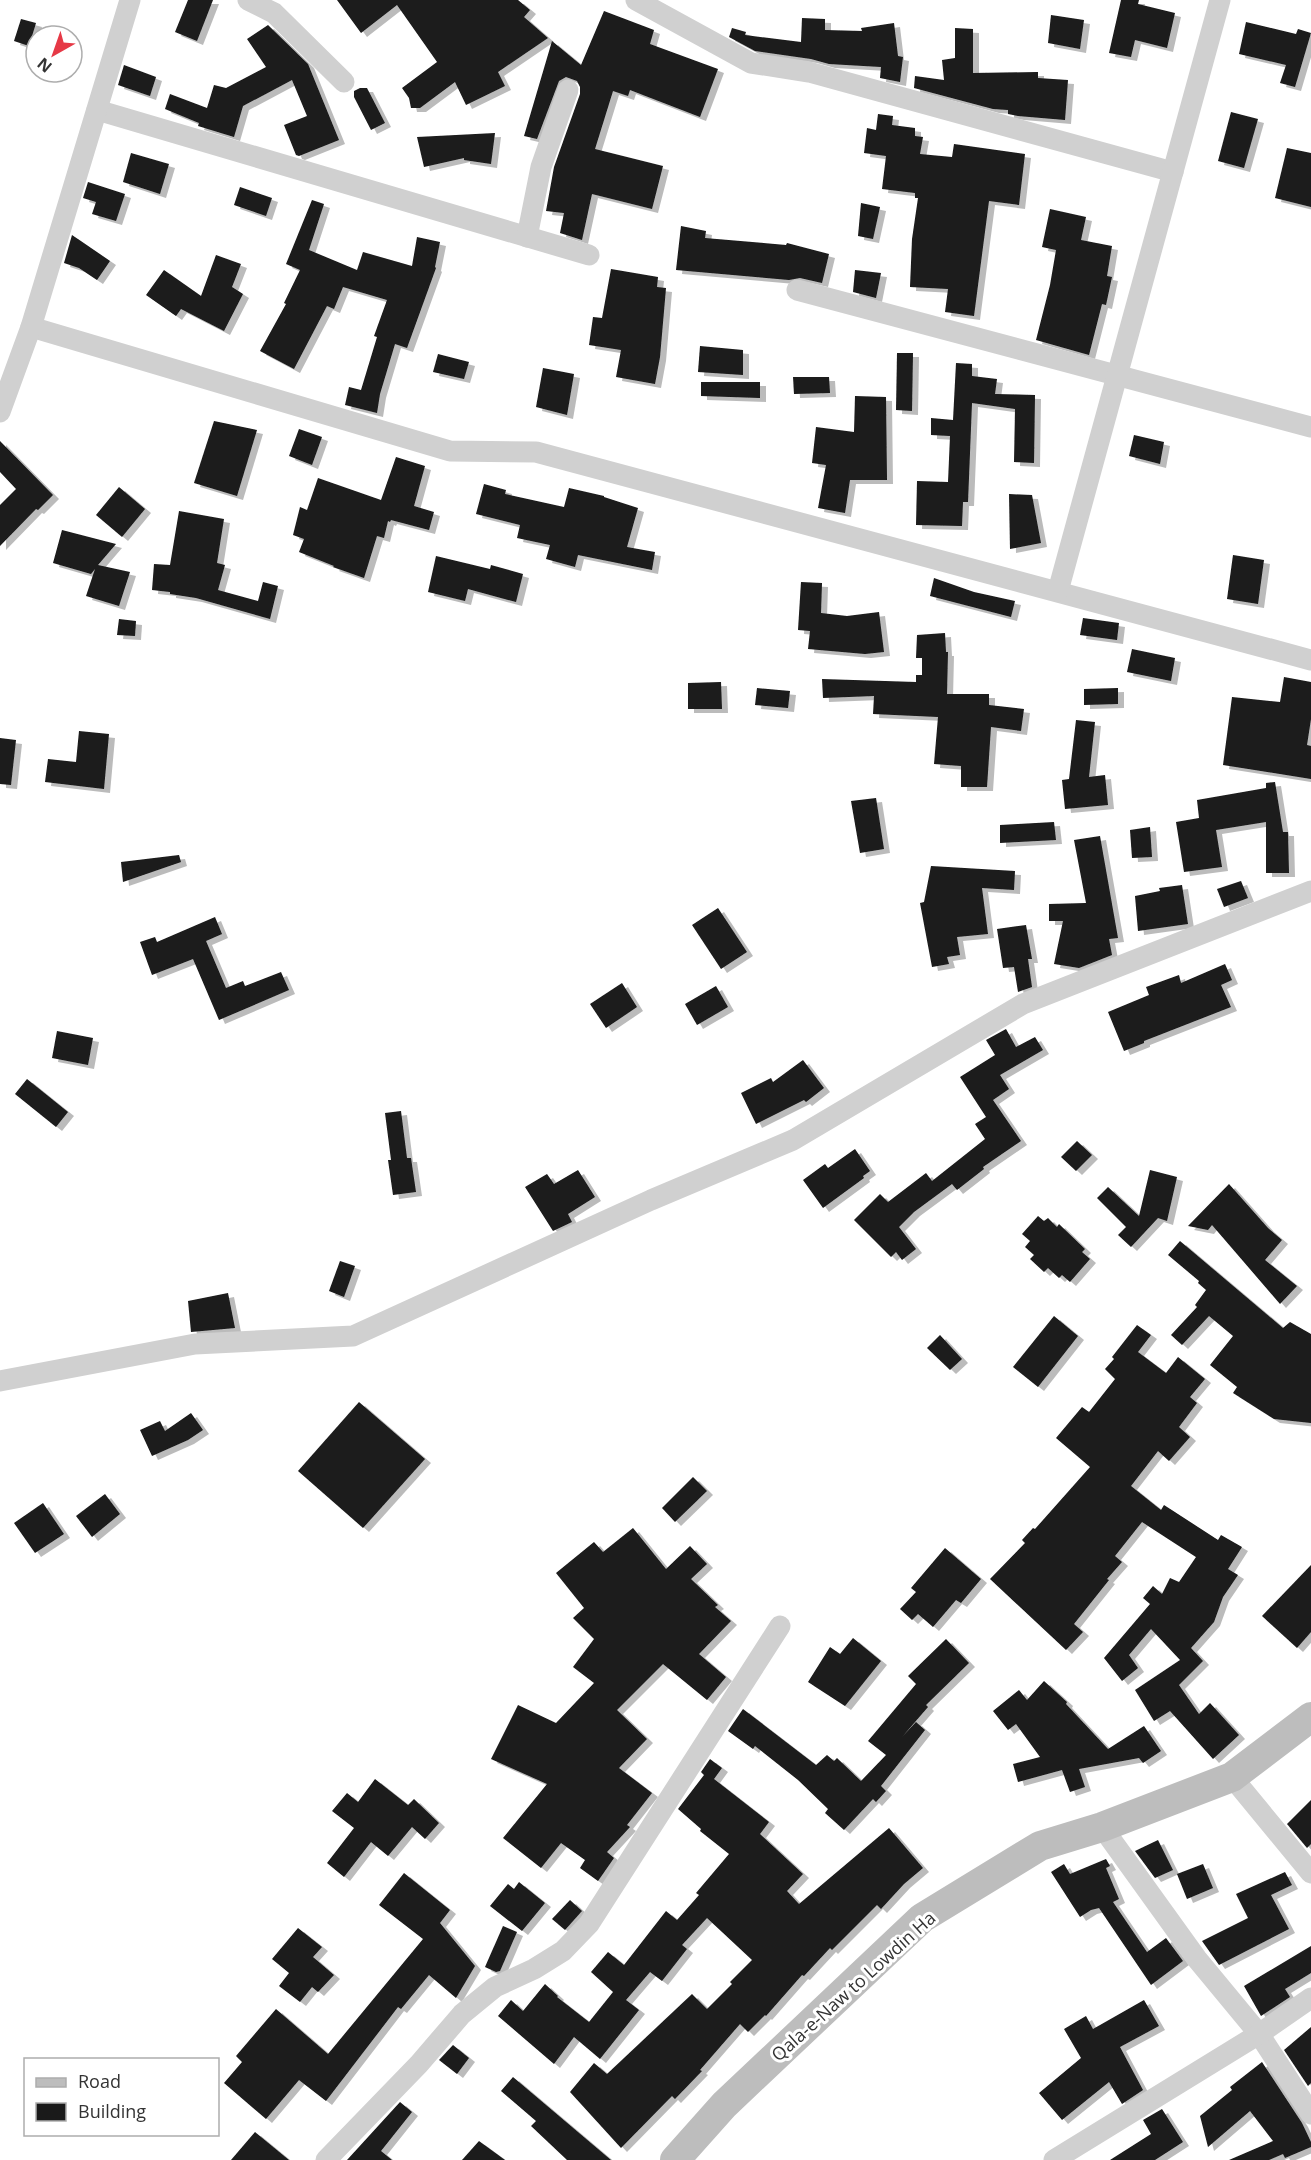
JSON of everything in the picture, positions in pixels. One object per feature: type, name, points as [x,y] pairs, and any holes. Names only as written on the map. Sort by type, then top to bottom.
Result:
[{"type":"main road","name":"Qala-e-Naw to Lowdin Ha","points":[[675,2160],[724,2105],[922,1918],[1040,1846],[1102,1827],[1232,1777],[1311,1717]]},
{"type":"street","points":[[0,412],[31,327],[130,0]]},
{"type":"street","points":[[248,0],[274,13],[344,82]]},
{"type":"street","points":[[636,0],[751,63],[809,72],[1173,172]]},
{"type":"street","points":[[1058,591],[1220,0]]},
{"type":"street","points":[[527,237],[541,167],[568,90]]},
{"type":"street","points":[[97,110],[589,255]]},
{"type":"street","points":[[797,290],[1311,427]]},
{"type":"street","points":[[31,327],[450,452],[536,452],[1311,660]]},
{"type":"street","points":[[0,1381],[195,1344],[353,1336],[651,1200],[793,1140],[1023,1004],[1311,891]]},
{"type":"street","points":[[326,2160],[418,2064],[462,2014],[495,1987],[534,1969],[563,1951],[589,1924],[780,1626]]},
{"type":"street","points":[[1232,1777],[1311,1872]]},
{"type":"street","points":[[1102,1827],[1197,1959],[1259,2034],[1311,2114]]},
{"type":"street","points":[[1054,2160],[1259,2034],[1311,1998]]},
{"type":"building","points":[[188,0],[213,0],[197,41],[175,32]]},
{"type":"building","points":[[337,0],[518,0],[530,10],[524,17],[548,38],[498,72],[505,86],[466,105],[455,82],[420,108],[411,108],[409,98],[402,88],[437,62],[397,5],[361,33]]},
{"type":"building","points":[[1121,0],[1139,0],[1138,4],[1175,13],[1167,48],[1135,40],[1131,57],[1109,53]]},
{"type":"building","points":[[604,11],[654,30],[650,44],[718,69],[700,117],[630,90],[628,96],[613,91],[595,149],[663,166],[652,209],[592,194],[582,240],[560,233],[564,213],[546,211],[554,167],[580,94],[577,81],[566,77],[559,81],[537,139],[524,136],[552,41],[581,65]]},
{"type":"building","points":[[1051,15],[1084,20],[1080,49],[1048,43]]},
{"type":"building","points":[[802,18],[825,19],[825,30],[862,31],[861,28],[894,23],[898,56],[903,57],[900,82],[880,78],[881,67],[829,64],[811,59],[755,51],[729,37],[732,28],[746,32],[745,35],[801,42]]},
{"type":"building","points":[[21,19],[36,23],[24,24],[24,44],[14,41]]},
{"type":"building","points":[[1246,22],[1296,34],[1298,29],[1311,33],[1295,87],[1280,83],[1286,65],[1239,54]]},
{"type":"building","points":[[268,25],[308,64],[339,140],[299,156],[296,155],[284,125],[307,116],[292,80],[243,106],[234,137],[198,126],[199,123],[165,109],[170,94],[207,108],[214,85],[226,88],[266,67],[247,39]]},
{"type":"building","points":[[955,28],[973,29],[973,73],[1038,72],[1038,78],[1068,80],[1065,120],[1008,114],[1008,110],[993,109],[914,88],[915,76],[944,80],[942,60],[955,58]]},
{"type":"building","points":[[124,65],[156,77],[150,96],[118,85]]},
{"type":"building","points":[[367,88],[385,123],[371,130],[354,97],[354,91]]},
{"type":"building","points":[[1231,112],[1258,119],[1244,168],[1218,161]]},
{"type":"building","points":[[878,114],[893,116],[892,125],[915,128],[915,136],[923,137],[920,154],[952,157],[954,144],[1025,154],[1019,205],[989,201],[974,316],[945,312],[948,289],[910,287],[912,239],[918,198],[915,198],[915,193],[882,189],[886,156],[864,153],[867,128],[876,130]]},
{"type":"building","points":[[495,133],[491,164],[464,160],[464,158],[424,167],[417,137]]},
{"type":"building","points":[[1287,148],[1311,153],[1311,207],[1275,198]]},
{"type":"building","points":[[131,153],[169,164],[160,194],[123,182]]},
{"type":"building","points":[[88,182],[125,194],[116,221],[92,214],[96,202],[83,198]]},
{"type":"building","points":[[240,187],[272,198],[266,216],[234,205]]},
{"type":"building","points":[[312,200],[324,204],[309,250],[357,270],[363,252],[412,266],[417,237],[440,242],[436,268],[407,348],[395,344],[380,394],[377,413],[345,405],[349,387],[361,390],[377,337],[374,336],[387,300],[343,287],[334,309],[327,306],[294,369],[260,351],[286,304],[284,303],[300,270],[286,264]]},
{"type":"building","points":[[861,203],[880,207],[873,239],[858,236]]},
{"type":"building","points":[[1050,209],[1086,217],[1081,240],[1112,246],[1107,276],[1112,277],[1106,305],[1102,304],[1089,355],[1036,340],[1056,250],[1042,247]]},
{"type":"building","points":[[681,226],[706,231],[705,238],[786,245],[787,243],[829,254],[822,283],[800,278],[789,280],[676,270]]},
{"type":"building","points":[[72,235],[110,261],[97,280],[79,268],[64,263]]},
{"type":"building","points":[[216,255],[241,264],[232,287],[243,294],[224,331],[181,309],[176,316],[146,295],[164,270],[201,296]]},
{"type":"building","points":[[611,269],[658,277],[657,287],[666,288],[660,357],[655,384],[616,377],[621,350],[589,345],[593,317],[602,318]]},
{"type":"building","points":[[855,270],[881,273],[876,298],[853,292]]},
{"type":"building","points":[[700,346],[743,350],[743,375],[698,372]]},
{"type":"building","points":[[897,353],[913,353],[912,411],[896,410]]},
{"type":"building","points":[[438,354],[469,362],[464,379],[433,372]]},
{"type":"building","points":[[956,363],[972,364],[972,376],[997,379],[995,394],[1035,395],[1034,463],[1014,462],[1015,409],[972,403],[968,502],[963,502],[962,526],[916,525],[917,481],[948,482],[950,436],[931,435],[931,418],[953,420]]},
{"type":"building","points":[[543,368],[574,374],[567,415],[536,407]]},
{"type":"building","points":[[793,377],[829,377],[830,393],[794,394]]},
{"type":"building","points":[[701,382],[760,382],[760,398],[701,396]]},
{"type":"building","points":[[855,396],[886,397],[887,480],[850,480],[845,513],[818,508],[826,465],[812,463],[816,427],[854,432]]},
{"type":"building","points":[[214,421],[257,430],[237,496],[194,483]]},
{"type":"building","points":[[299,429],[322,437],[312,465],[289,456]]},
{"type":"building","points":[[1134,435],[1164,442],[1160,464],[1129,456]]},
{"type":"building","points":[[0,441],[53,495],[0,546],[0,505],[16,489],[0,472]]},
{"type":"building","points":[[396,457],[425,466],[414,506],[434,512],[429,530],[388,521],[384,538],[377,536],[364,578],[299,552],[304,539],[293,535],[300,507],[307,510],[318,478],[381,500]]},
{"type":"building","points":[[484,484],[506,490],[505,494],[564,507],[569,488],[604,496],[638,508],[627,547],[655,552],[652,570],[578,555],[575,567],[546,559],[550,545],[517,538],[520,525],[476,514]]},
{"type":"building","points":[[119,487],[145,509],[122,537],[96,515]]},
{"type":"building","points":[[1009,494],[1032,495],[1041,543],[1010,549]]},
{"type":"building","points":[[179,511],[224,519],[217,563],[225,565],[218,590],[258,601],[263,582],[278,586],[270,619],[196,598],[152,590],[154,564],[170,565]]},
{"type":"building","points":[[62,530],[116,544],[98,565],[130,572],[119,606],[86,596],[95,569],[91,574],[53,563]]},
{"type":"building","points":[[1233,555],[1264,560],[1258,604],[1227,599]]},
{"type":"building","points":[[436,556],[490,569],[491,565],[523,574],[516,602],[468,589],[465,601],[428,592]]},
{"type":"building","points":[[934,578],[974,592],[1015,601],[1011,617],[930,596]]},
{"type":"building","points":[[801,582],[822,583],[821,613],[847,616],[879,612],[884,652],[865,654],[808,649],[810,631],[798,630]]},
{"type":"building","points":[[1083,618],[1119,623],[1117,640],[1080,635]]},
{"type":"building","points":[[119,619],[136,621],[135,636],[117,635]]},
{"type":"building","points":[[945,633],[946,652],[948,652],[947,694],[989,694],[989,705],[1024,709],[1021,731],[991,727],[987,787],[961,787],[961,766],[934,764],[938,717],[873,714],[874,696],[823,698],[822,679],[916,682],[916,675],[922,675],[922,658],[916,658],[917,635]]},
{"type":"building","points":[[1132,649],[1175,658],[1171,681],[1127,672]]},
{"type":"building","points":[[1284,677],[1311,682],[1311,719],[1307,745],[1311,746],[1311,779],[1223,765],[1232,697],[1280,702]]},
{"type":"building","points":[[721,682],[722,709],[688,709],[688,683]]},
{"type":"building","points":[[757,688],[790,691],[788,708],[755,705]]},
{"type":"building","points":[[1118,688],[1118,704],[1084,705],[1084,689]]},
{"type":"building","points":[[1076,720],[1095,722],[1089,777],[1105,775],[1108,805],[1065,809],[1062,780],[1069,779]]},
{"type":"building","points":[[79,731],[109,734],[104,789],[45,782],[48,759],[76,762]]},
{"type":"building","points":[[0,738],[16,740],[11,785],[0,784]]},
{"type":"building","points":[[1275,782],[1283,832],[1288,832],[1289,873],[1266,873],[1266,822],[1216,830],[1222,867],[1184,872],[1176,822],[1199,818],[1197,800],[1266,788],[1266,783]]},
{"type":"building","points":[[876,798],[884,849],[860,853],[851,801]]},
{"type":"building","points":[[1054,822],[1056,840],[1000,843],[1000,825]]},
{"type":"building","points":[[1150,827],[1152,857],[1132,858],[1130,830]]},
{"type":"building","points":[[1100,836],[1118,938],[1109,939],[1112,955],[1079,968],[1054,964],[1063,921],[1049,921],[1049,904],[1086,903],[1074,840]]},
{"type":"building","points":[[179,855],[181,862],[123,882],[121,862]]},
{"type":"building","points":[[931,866],[1015,871],[1014,890],[982,888],[988,934],[957,937],[960,955],[947,957],[949,964],[932,967],[920,903],[924,902]]},
{"type":"building","points":[[1241,881],[1248,898],[1224,907],[1217,889]]},
{"type":"building","points":[[1182,885],[1188,924],[1138,931],[1135,896],[1160,891],[1159,888]]},
{"type":"building","points":[[718,908],[747,952],[721,969],[692,925]]},
{"type":"building","points":[[215,917],[222,934],[206,941],[226,988],[243,981],[245,986],[281,972],[289,990],[219,1020],[193,959],[152,975],[140,942],[155,937],[157,942]]},
{"type":"building","points":[[1026,925],[1032,959],[1028,959],[1032,987],[1018,992],[1014,967],[1003,968],[997,929]]},
{"type":"building","points":[[1225,964],[1232,980],[1221,985],[1231,1007],[1124,1051],[1108,1012],[1149,995],[1146,987],[1179,975],[1181,983]]},
{"type":"building","points":[[622,983],[637,1007],[606,1028],[590,1004]]},
{"type":"building","points":[[716,986],[728,1007],[697,1025],[685,1004]]},
{"type":"building","points":[[1006,1029],[1016,1047],[1035,1037],[1043,1050],[1000,1075],[1009,1089],[993,1100],[1021,1141],[983,1167],[984,1169],[957,1190],[952,1184],[914,1212],[899,1227],[916,1249],[902,1260],[896,1252],[891,1257],[854,1220],[880,1194],[888,1202],[926,1173],[932,1181],[985,1139],[975,1124],[986,1117],[960,1077],[995,1055],[986,1040]]},
{"type":"building","points":[[57,1031],[93,1038],[88,1065],[52,1058]]},
{"type":"building","points":[[803,1060],[824,1088],[806,1102],[804,1100],[756,1124],[741,1093],[771,1078],[773,1082]]},
{"type":"building","points":[[27,1079],[68,1112],[56,1127],[15,1094]]},
{"type":"building","points":[[401,1111],[407,1158],[411,1158],[416,1192],[393,1195],[385,1113]]},
{"type":"building","points":[[1077,1141],[1092,1155],[1076,1171],[1061,1157]]},
{"type":"building","points":[[855,1149],[870,1171],[823,1208],[803,1180],[825,1164],[828,1168]]},
{"type":"building","points":[[578,1170],[595,1197],[568,1214],[572,1222],[553,1231],[525,1187],[547,1174],[554,1184]]},
{"type":"building","points":[[1150,1170],[1177,1177],[1167,1221],[1158,1218],[1131,1247],[1118,1235],[1126,1227],[1097,1198],[1108,1187],[1139,1216]]},
{"type":"building","points":[[1229,1184],[1268,1228],[1282,1240],[1265,1260],[1297,1286],[1280,1304],[1212,1225],[1208,1230],[1188,1226]]},
{"type":"building","points":[[1038,1216],[1044,1221],[1048,1218],[1057,1227],[1059,1224],[1085,1249],[1082,1252],[1090,1259],[1070,1282],[1062,1275],[1059,1278],[1048,1268],[1044,1272],[1030,1259],[1034,1255],[1025,1247],[1030,1241],[1022,1234]]},
{"type":"building","points":[[1180,1241],[1283,1328],[1290,1322],[1311,1334],[1311,1423],[1274,1419],[1233,1393],[1237,1387],[1210,1365],[1233,1336],[1209,1316],[1182,1345],[1171,1335],[1197,1307],[1195,1305],[1206,1290],[1198,1283],[1199,1281],[1168,1255]]},
{"type":"building","points":[[340,1261],[355,1266],[344,1297],[329,1291]]},
{"type":"building","points":[[228,1293],[235,1328],[191,1332],[188,1301]]},
{"type":"building","points":[[1054,1316],[1078,1336],[1038,1387],[1013,1367]]},
{"type":"building","points":[[1137,1325],[1151,1335],[1138,1352],[1166,1373],[1178,1357],[1205,1379],[1190,1397],[1197,1403],[1179,1427],[1190,1437],[1169,1461],[1158,1451],[1131,1486],[1161,1510],[1164,1505],[1218,1540],[1221,1535],[1242,1547],[1228,1569],[1238,1575],[1223,1597],[1214,1622],[1191,1648],[1203,1661],[1179,1685],[1199,1714],[1210,1703],[1239,1735],[1213,1759],[1170,1711],[1154,1721],[1135,1690],[1180,1660],[1151,1629],[1129,1655],[1138,1668],[1122,1681],[1104,1658],[1150,1604],[1143,1598],[1153,1586],[1162,1594],[1170,1578],[1179,1582],[1196,1557],[1142,1522],[1115,1556],[1122,1562],[1074,1624],[1083,1632],[1066,1650],[990,1579],[1025,1543],[1022,1540],[1033,1528],[1035,1529],[1090,1467],[1056,1438],[1082,1407],[1089,1412],[1115,1379],[1105,1369]]},
{"type":"building","points":[[940,1335],[962,1359],[950,1370],[927,1348]]},
{"type":"building","points":[[359,1402],[425,1459],[363,1528],[298,1471]]},
{"type":"building","points":[[191,1413],[203,1430],[188,1440],[152,1456],[140,1430],[160,1421],[165,1431]]},
{"type":"building","points":[[693,1477],[707,1491],[675,1522],[662,1508]]},
{"type":"building","points":[[105,1494],[120,1514],[92,1537],[76,1516]]},
{"type":"building","points":[[43,1503],[64,1534],[35,1553],[14,1523]]},
{"type":"building","points":[[633,1528],[666,1569],[690,1546],[707,1564],[691,1579],[718,1605],[715,1607],[731,1621],[699,1654],[726,1677],[707,1700],[663,1664],[617,1710],[647,1739],[619,1768],[652,1793],[627,1825],[630,1827],[607,1852],[614,1858],[598,1881],[580,1868],[585,1860],[561,1843],[541,1868],[503,1838],[547,1784],[491,1759],[518,1705],[556,1723],[594,1683],[573,1667],[594,1639],[573,1618],[584,1608],[556,1573],[594,1542],[603,1552]]},
{"type":"building","points":[[945,1548],[981,1579],[961,1603],[956,1600],[933,1627],[918,1614],[912,1620],[900,1609],[916,1592],[911,1588]]},
{"type":"building","points":[[1311,1565],[1311,1632],[1297,1648],[1262,1616]]},
{"type":"building","points":[[853,1638],[881,1661],[845,1706],[808,1682],[830,1647],[840,1654]]},
{"type":"building","points":[[946,1639],[969,1663],[926,1705],[928,1707],[902,1737],[916,1722],[925,1730],[881,1786],[886,1791],[876,1802],[873,1799],[844,1830],[825,1813],[828,1809],[798,1780],[755,1746],[753,1749],[728,1731],[743,1709],[816,1765],[827,1755],[834,1761],[837,1758],[861,1781],[886,1755],[868,1741],[916,1684],[908,1676]]},
{"type":"building","points":[[1044,1681],[1067,1702],[1066,1704],[1108,1749],[1144,1726],[1161,1751],[1143,1763],[1139,1758],[1079,1769],[1085,1787],[1070,1792],[1062,1770],[1018,1782],[1013,1764],[1040,1757],[1016,1724],[1008,1730],[993,1711],[1019,1690],[1027,1700]]},
{"type":"building","points":[[710,1759],[722,1768],[714,1779],[769,1822],[760,1834],[803,1874],[787,1891],[799,1904],[889,1828],[923,1868],[904,1884],[881,1909],[877,1905],[832,1950],[830,1948],[748,2032],[740,2024],[700,2070],[702,2071],[675,2099],[672,2096],[621,2148],[570,2092],[594,2063],[607,2074],[692,1994],[707,2009],[752,1960],[707,1918],[682,1945],[687,1949],[662,1981],[650,1972],[626,2000],[639,2010],[600,2059],[574,2037],[554,2064],[498,2016],[511,2000],[523,2011],[545,1984],[557,1997],[589,2022],[613,1992],[591,1972],[608,1952],[624,1965],[666,1911],[677,1920],[699,1895],[696,1893],[729,1854],[700,1831],[701,1829],[678,1809],[704,1775],[701,1772]]},
{"type":"building","points":[[375,1779],[408,1805],[414,1799],[439,1823],[425,1839],[412,1827],[388,1856],[371,1842],[344,1877],[327,1863],[354,1828],[332,1811],[347,1793],[358,1802]]},
{"type":"building","points":[[1311,1800],[1311,1844],[1307,1848],[1287,1824]]},
{"type":"building","points":[[1158,1840],[1173,1870],[1155,1878],[1135,1851]]},
{"type":"building","points":[[1106,1859],[1110,1866],[1106,1868],[1119,1899],[1113,1902],[1147,1952],[1166,1938],[1183,1961],[1151,1985],[1099,1908],[1080,1917],[1051,1872],[1064,1864],[1070,1874]]},
{"type":"building","points":[[1203,1864],[1213,1888],[1187,1899],[1177,1874]]},
{"type":"building","points":[[1285,1872],[1292,1885],[1271,1895],[1289,1929],[1219,1965],[1202,1941],[1248,1918],[1236,1894]]},
{"type":"building","points":[[404,1873],[450,1910],[440,1923],[475,1966],[456,1998],[429,1975],[401,2009],[398,2007],[326,2101],[299,2080],[266,2119],[224,2083],[242,2062],[236,2056],[276,2009],[328,2054],[423,1939],[379,1905]]},
{"type":"building","points":[[519,1882],[545,1903],[522,1931],[490,1906],[508,1884],[514,1889]]},
{"type":"building","points":[[570,1900],[582,1911],[565,1930],[552,1919]]},
{"type":"building","points":[[503,1926],[517,1932],[500,1971],[496,1972],[485,1967]]},
{"type":"building","points":[[298,1928],[322,1947],[313,1957],[334,1975],[318,1992],[312,1987],[300,2002],[279,1986],[289,1973],[272,1959]]},
{"type":"building","points":[[1311,1946],[1311,1973],[1285,1989],[1290,1997],[1261,2016],[1244,1986]]},
{"type":"building","points":[[1144,2000],[1159,2026],[1120,2047],[1143,2090],[1122,2104],[1109,2082],[1062,2120],[1039,2093],[1081,2058],[1064,2029],[1086,2016],[1093,2029]]},
{"type":"building","points":[[1311,2027],[1311,2083],[1308,2086],[1284,2050]]},
{"type":"building","points":[[453,2045],[469,2058],[457,2074],[439,2060]]},
{"type":"building","points":[[1262,2062],[1302,2123],[1311,2147],[1285,2158],[1283,2154],[1269,2160],[1229,2160],[1273,2141],[1250,2111],[1208,2147],[1200,2116],[1232,2090],[1230,2087]]},
{"type":"building","points":[[513,2077],[611,2160],[567,2160],[531,2126],[536,2121],[501,2091]]},
{"type":"building","points":[[400,2102],[412,2112],[381,2151],[392,2160],[347,2160]]},
{"type":"building","points":[[1162,2109],[1183,2142],[1155,2160],[1110,2160],[1151,2134],[1143,2120]]},
{"type":"building","points":[[255,2132],[289,2160],[231,2160]]},
{"type":"building","points":[[479,2141],[505,2160],[462,2160]]}]
